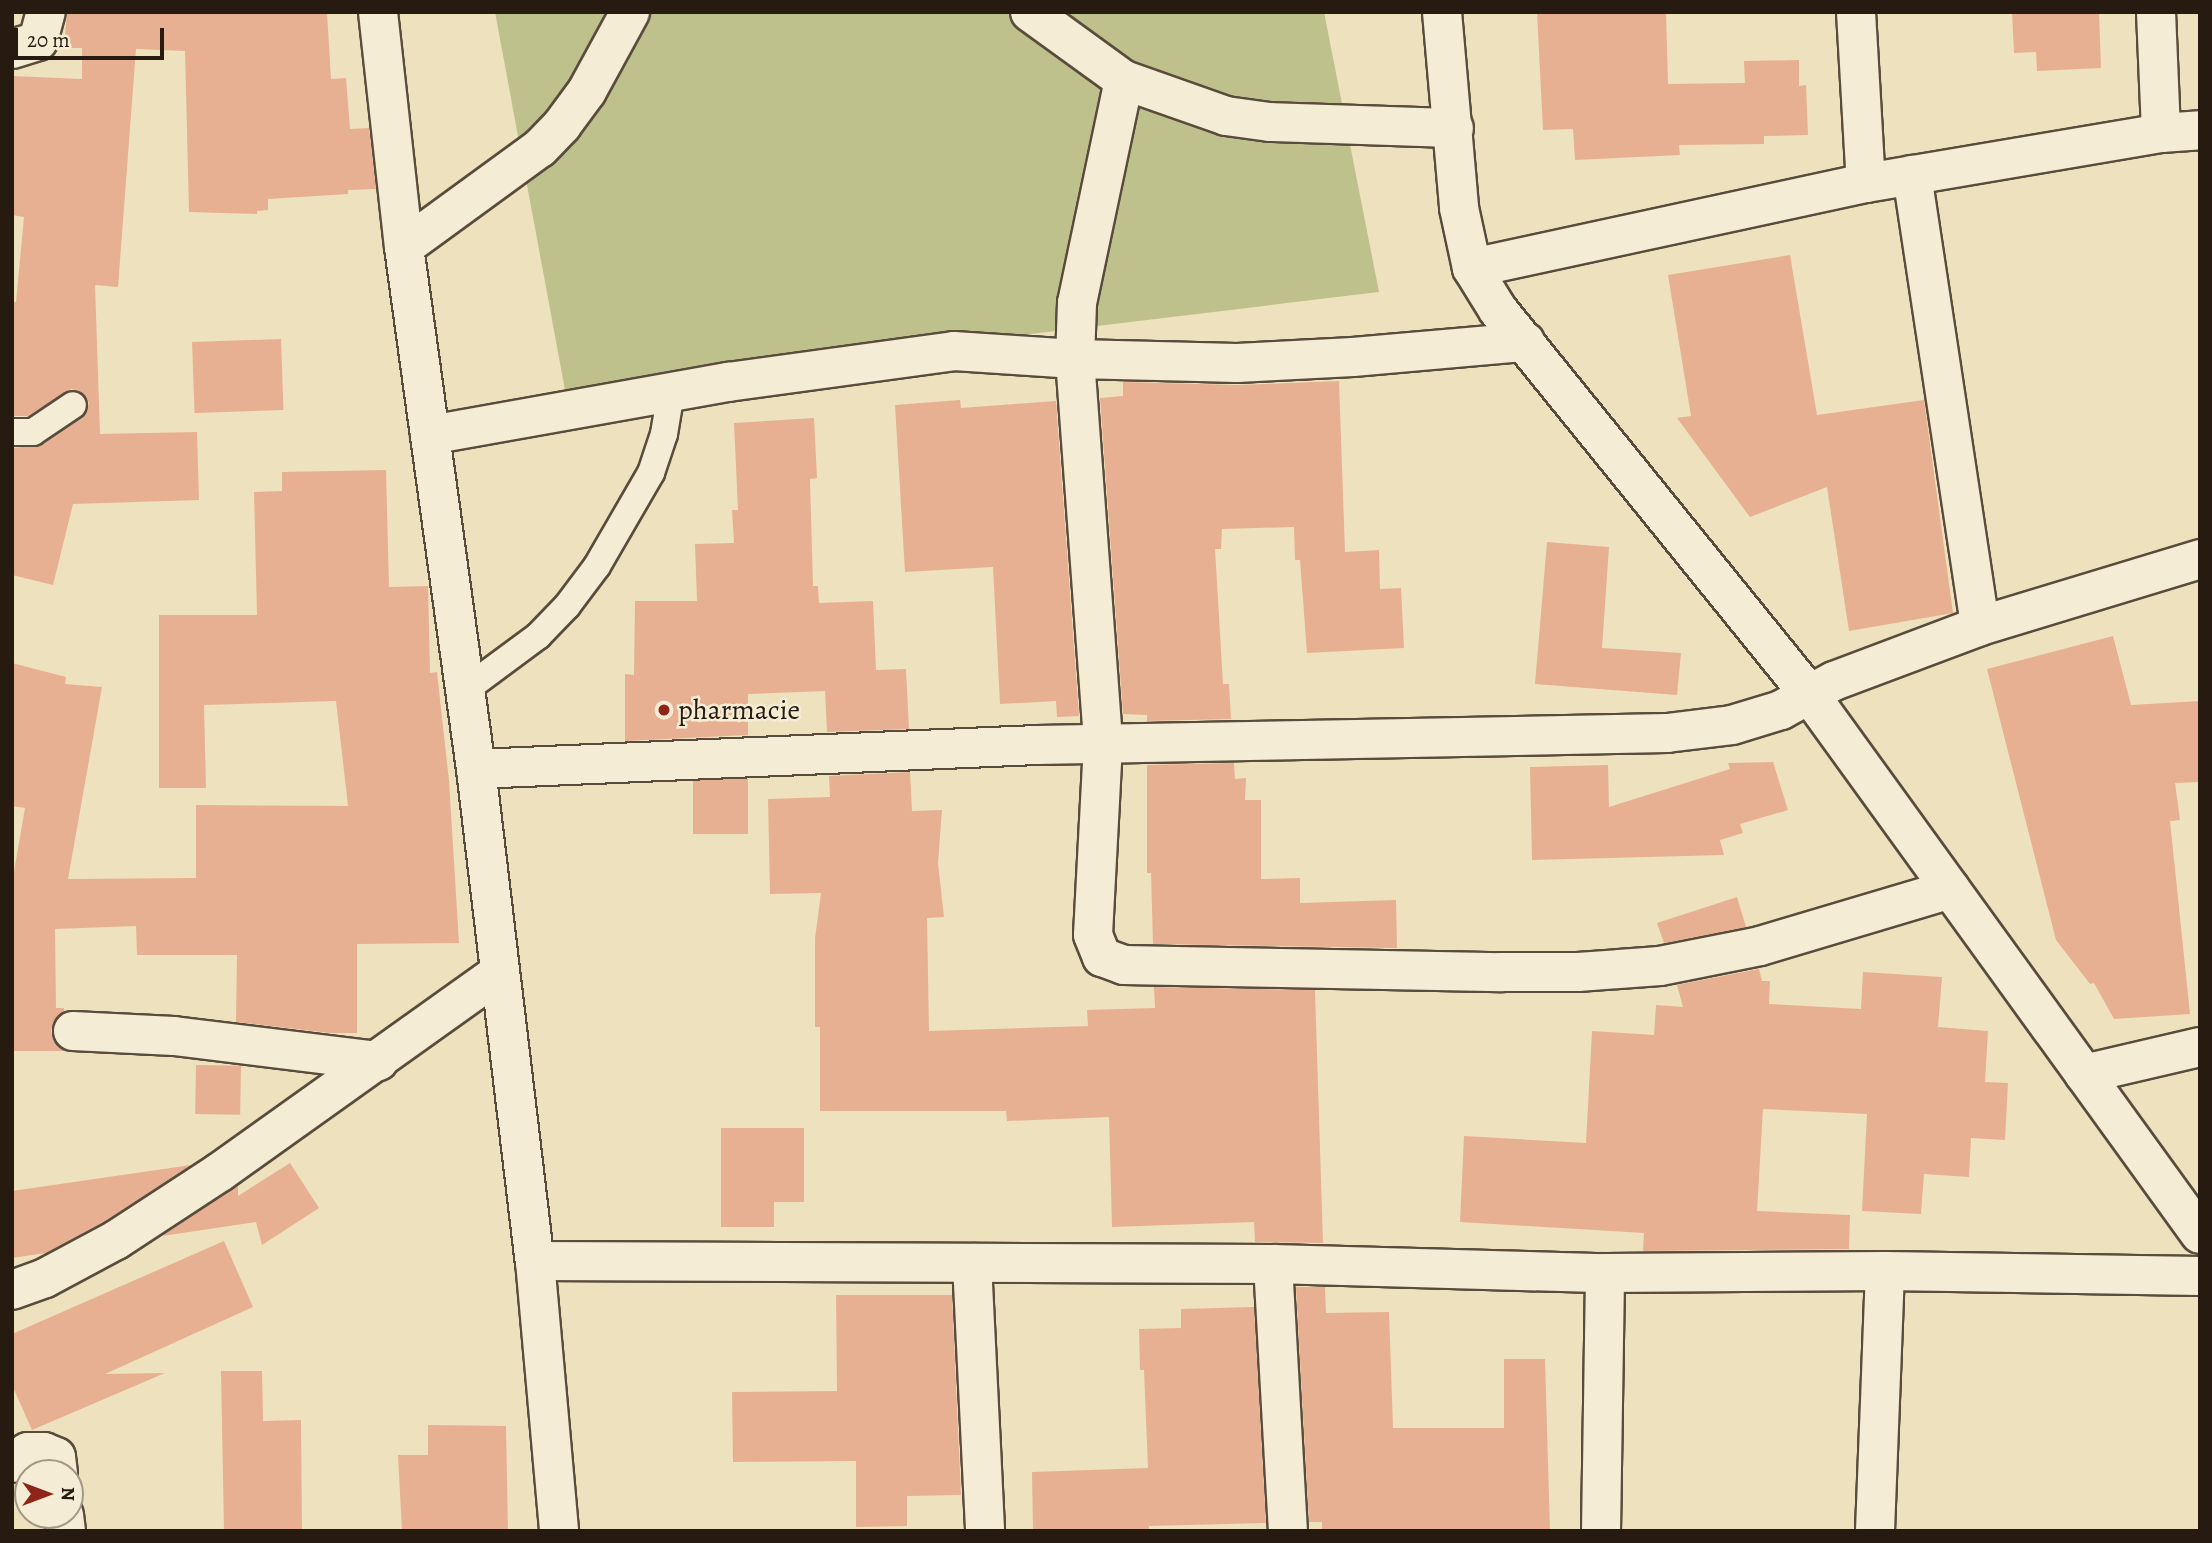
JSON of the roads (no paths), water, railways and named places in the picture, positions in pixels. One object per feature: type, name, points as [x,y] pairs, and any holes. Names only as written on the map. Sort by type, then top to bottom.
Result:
[{"type":"street","points":[[12,48],[38,41],[46,12]]},
{"type":"street","points":[[379,12],[404,247],[476,769],[535,1261],[559,1531]]},
{"type":"street","points":[[404,247],[540,148],[562,125],[587,91],[630,12]]},
{"type":"street","points":[[1030,12],[1124,80],[1226,116],[1270,122],[1454,128]]},
{"type":"street","points":[[1442,12],[1459,208],[1472,268],[1497,310],[1810,695],[2200,1234]]},
{"type":"street","points":[[1856,12],[1866,183]]},
{"type":"street","points":[[2156,12],[2161,133]]},
{"type":"street","points":[[1124,80],[1077,303],[1075,359],[1103,744],[1093,935],[1102,957],[1124,965],[1578,972],[1660,966],[1760,946],[1951,889]]},
{"type":"street","points":[[1472,268],[1866,183],[2161,133],[2200,130]]},
{"type":"street","points":[[1912,175],[1980,626]]},
{"type":"street","points":[[430,435],[671,392],[954,351],[1075,359],[1237,363],[1525,342]]},
{"type":"street","points":[[476,769],[1103,744],[1667,733],[1732,725],[1781,710],[1834,681],[1980,626],[2200,559]]},
{"type":"street","points":[[12,1290],[45,1278],[116,1240],[378,1061],[499,973]]},
{"type":"street","points":[[72,1031],[174,1036],[378,1061]]},
{"type":"street","points":[[2084,1074],[2200,1047]]},
{"type":"street","points":[[535,1261],[1273,1264],[1605,1273],[1885,1271],[2200,1276]]},
{"type":"street","points":[[972,1263],[985,1531]]},
{"type":"street","points":[[1273,1264],[1287,1531]]},
{"type":"street","points":[[1875,1531],[1885,1271]]},
{"type":"street","points":[[1601,1531],[1605,1273]]},
{"type":"street","points":[[18,1459],[28,1452],[44,1452],[56,1459]]},
{"type":"lane","points":[[465,690],[538,636],[568,606],[597,566],[651,473],[664,434],[671,392]]},
{"type":"lane","points":[[12,432],[33,432],[72,405]]},
{"type":"place","name":"pharmacie","points":[[664,710]]}]
